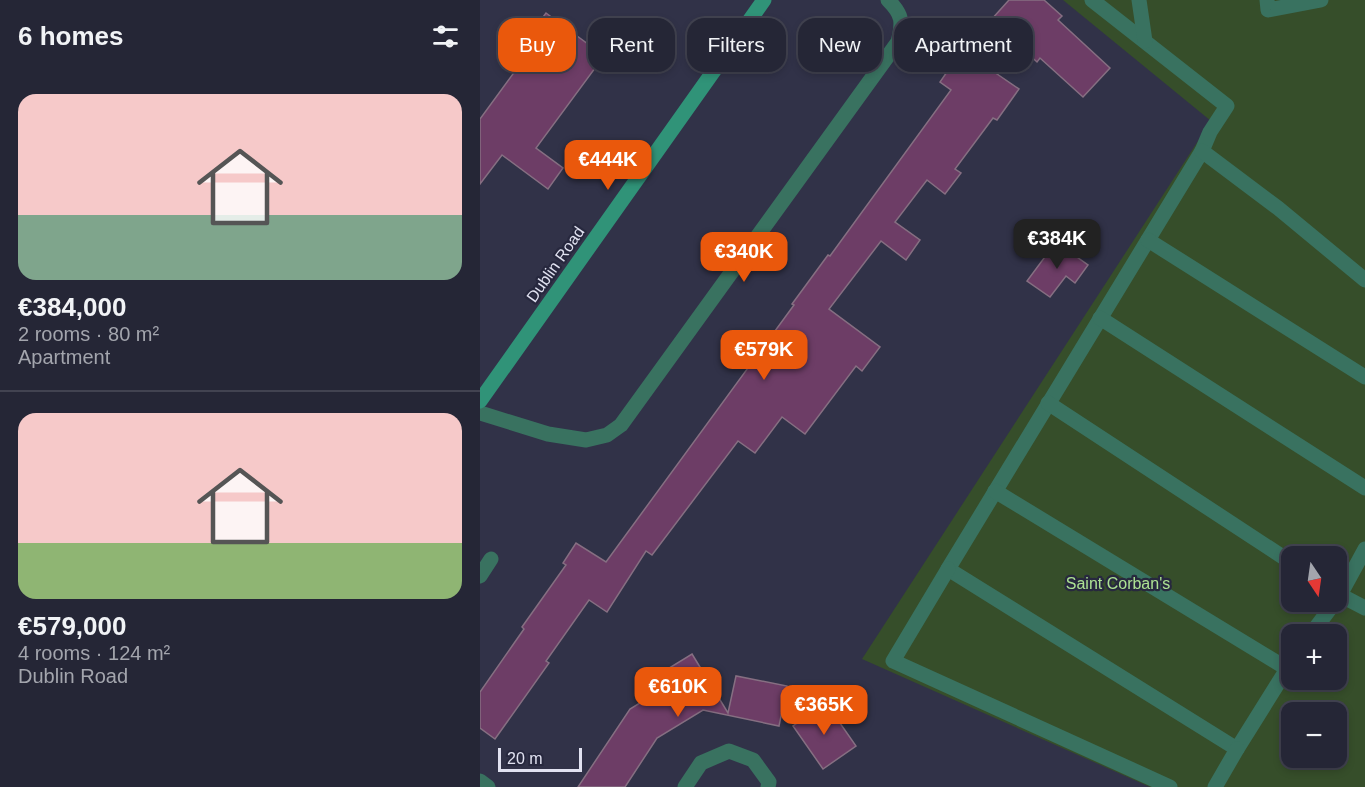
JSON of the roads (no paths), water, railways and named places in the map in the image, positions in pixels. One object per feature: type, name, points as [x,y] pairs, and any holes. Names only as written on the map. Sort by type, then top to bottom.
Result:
[{"type":"main road","name":"Dublin Road","points":[[480,401],[764,0]]},
{"type":"street","points":[[480,413],[548,434],[586,440],[607,435],[621,425],[898,42],[902,28],[899,11],[888,0]]},
{"type":"street","points":[[1092,0],[1227,106],[893,661],[1170,787]]},
{"type":"street","points":[[1139,0],[1144,41]]},
{"type":"street","points":[[1267,0],[1268,10],[1321,0]]},
{"type":"street","points":[[1202,151],[1278,208],[1365,280]]},
{"type":"street","points":[[1148,240],[1365,377]]},
{"type":"street","points":[[1100,318],[1365,488]]},
{"type":"street","points":[[1048,404],[1281,556]]},
{"type":"street","points":[[995,491],[1281,660]]},
{"type":"street","points":[[1347,580],[1365,549]]},
{"type":"street","points":[[480,576],[491,560]]},
{"type":"street","points":[[948,569],[1237,749]]},
{"type":"street","points":[[1347,601],[1365,608]]},
{"type":"street","points":[[1215,787],[1281,678]]},
{"type":"street","points":[[686,787],[702,763],[729,751],[753,760],[769,782],[768,787]]},
{"type":"street","points":[[480,781],[488,787]]},
{"type":"park label","name":"Saint Corban's","points":[[1118,583]]}]
